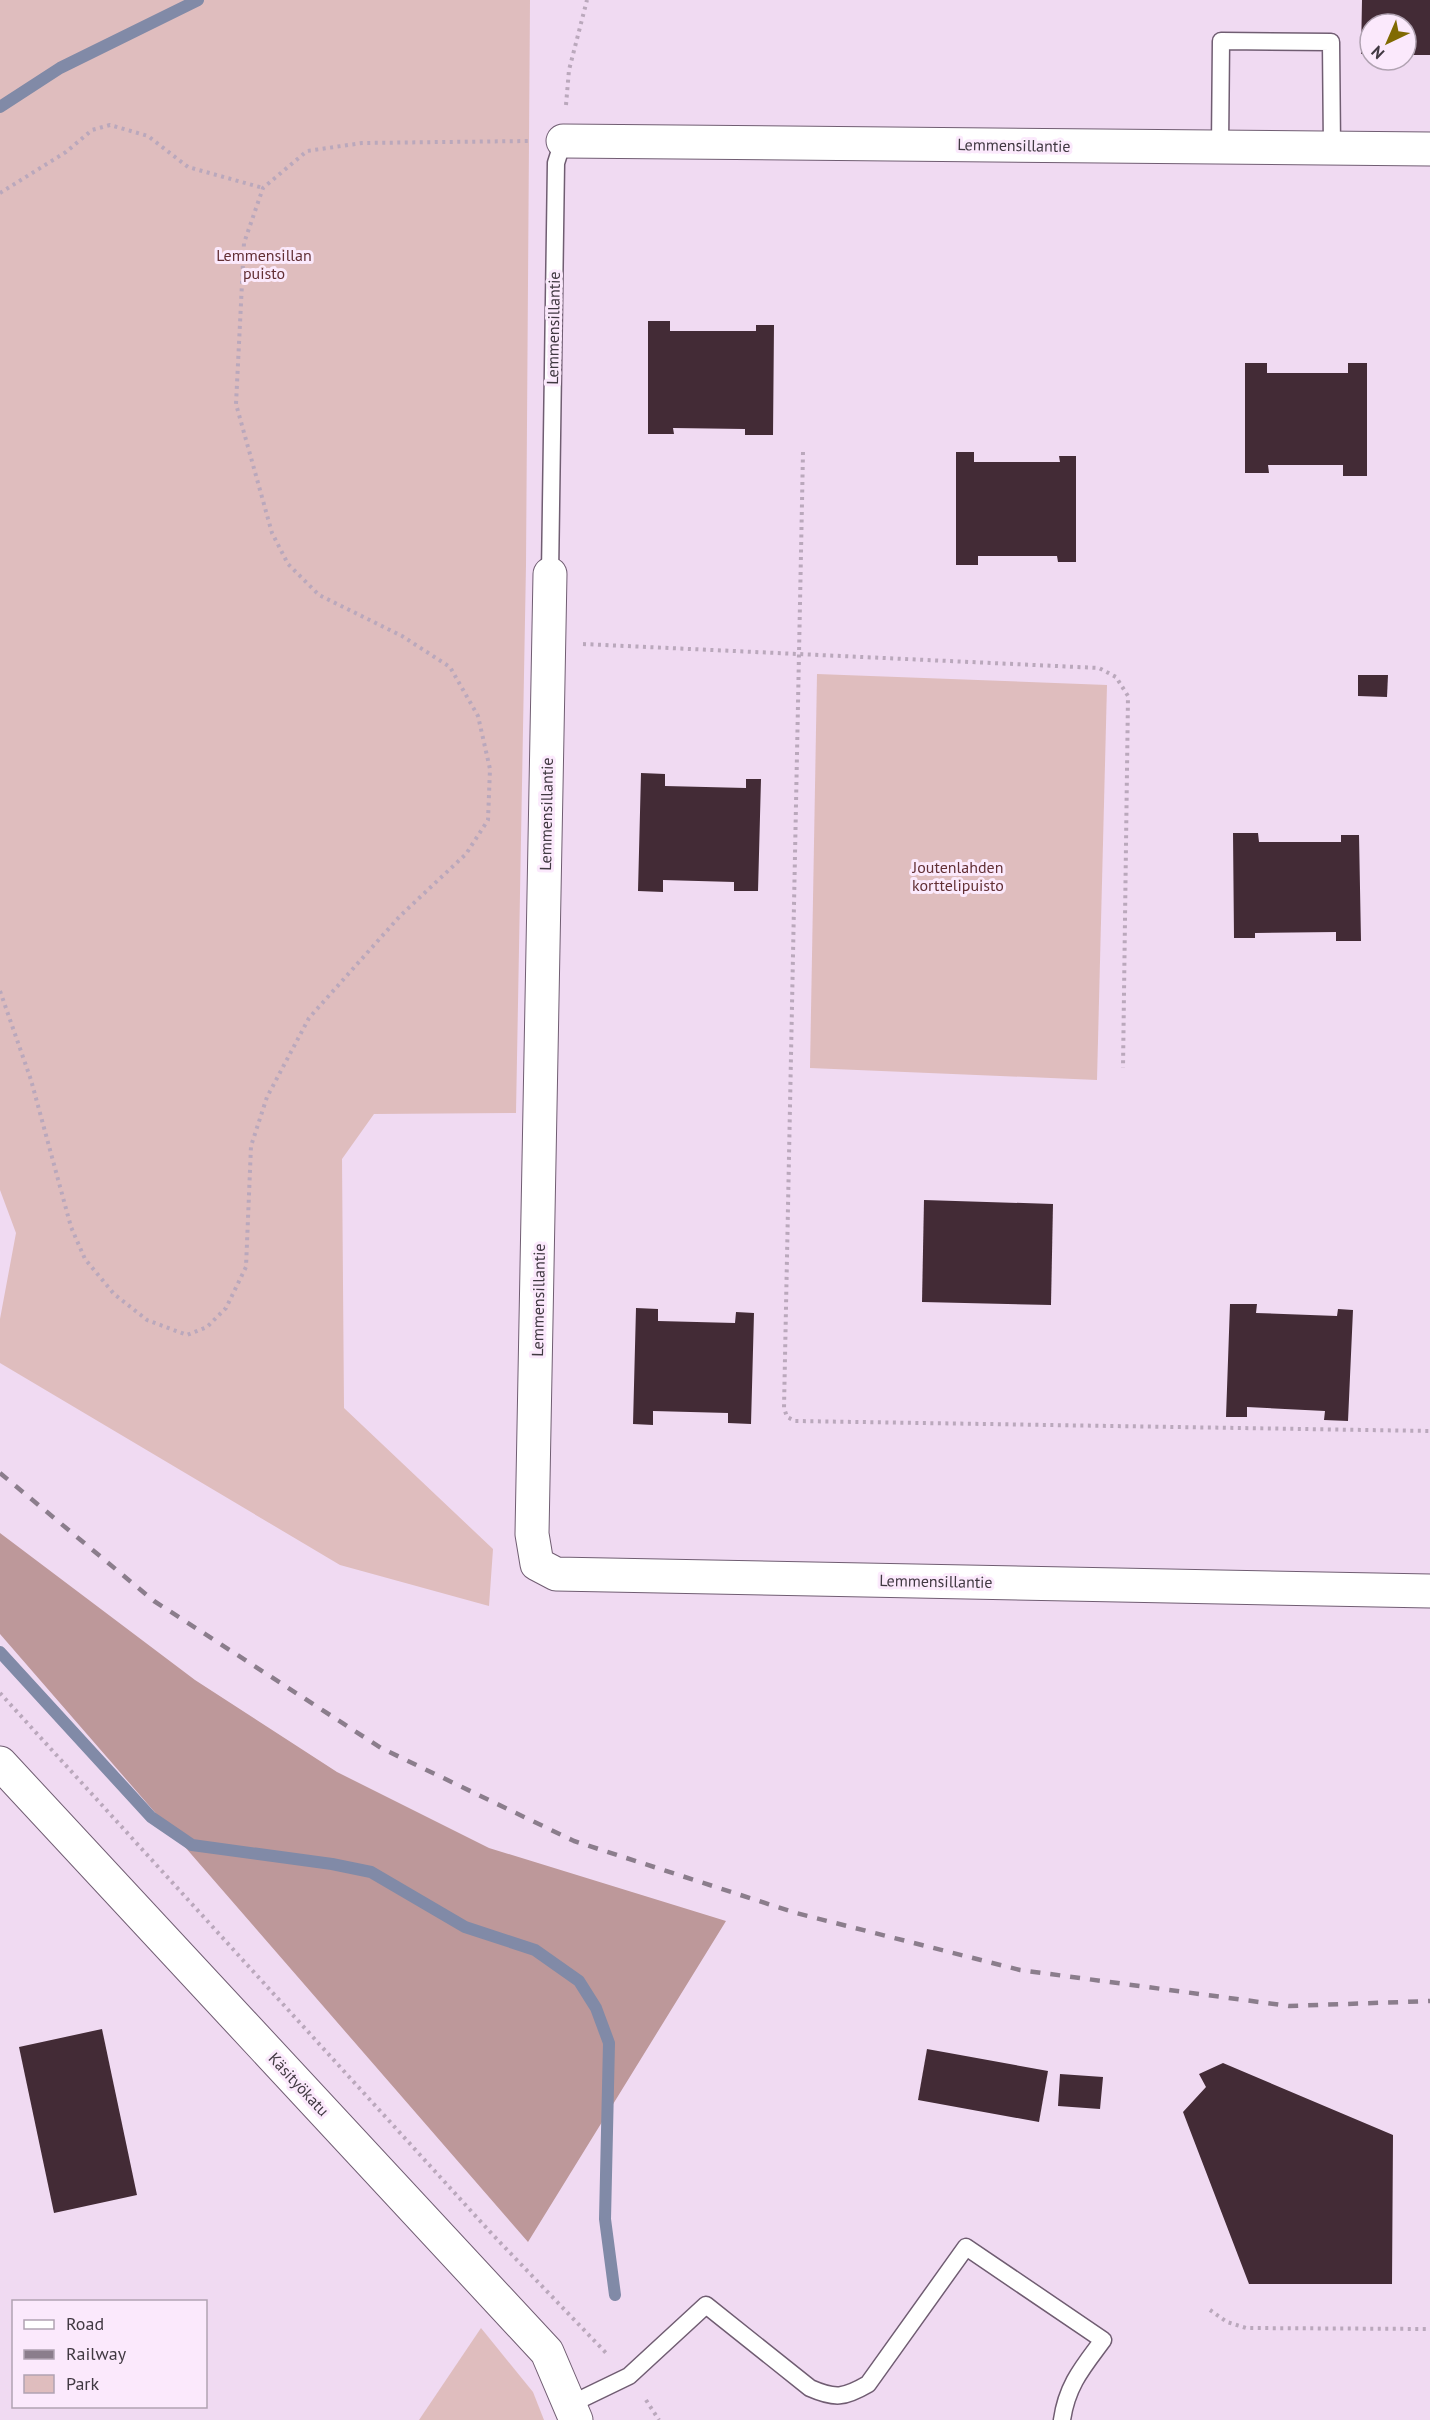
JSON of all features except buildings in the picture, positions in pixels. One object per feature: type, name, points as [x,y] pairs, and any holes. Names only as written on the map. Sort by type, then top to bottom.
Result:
[{"type":"street","name":"Lemmensillantie","points":[[563,141],[1430,149]]},
{"type":"street","name":"Lemmensillantie","points":[[550,574],[532,1534],[537,1564],[556,1574],[1430,1591]]},
{"type":"street","name":"Käsityökatu","points":[[0,1763],[547,2352],[573,2412]]},
{"type":"lane","points":[[1220,147],[1221,41],[1331,42],[1332,148]]},
{"type":"lane","name":"Lemmensillantie","points":[[550,574],[556,164],[563,141]]},
{"type":"lane","points":[[573,2412],[629,2376],[706,2305],[810,2388],[830,2397],[853,2393],[868,2384],[966,2247],[1103,2340],[1073,2380],[1065,2399],[1062,2420]]},
{"type":"path","points":[[0,991],[31,1080],[71,1227],[85,1259],[114,1294],[147,1320],[187,1335],[207,1327],[226,1308],[246,1266],[251,1146],[267,1097],[309,1018],[400,916],[466,854],[488,820],[490,769],[478,716],[450,667],[402,636],[320,595],[288,564],[272,533],[236,404],[244,243],[263,188],[307,151],[362,143],[563,141],[568,70],[587,0]]},
{"type":"path","points":[[0,193],[66,152],[92,130],[110,125],[148,135],[188,167],[263,188]]},
{"type":"path","points":[[803,452],[784,1408],[787,1417],[795,1421],[1430,1431]]},
{"type":"path","points":[[549,642],[1099,668],[1116,677],[1128,696],[1123,1068]]},
{"type":"path","points":[[0,1693],[492,2234],[587,2336],[629,2376],[659,2420]]},
{"type":"path","points":[[1210,2310],[1227,2322],[1246,2328],[1430,2329]]},
{"type":"green space","name":"Lemmensillan puisto","points":[[0,0],[530,0],[526,565],[516,1113],[374,1114],[342,1159],[344,1408],[493,1549],[489,1606],[340,1565],[0,1363],[0,1319],[16,1233],[0,1190]]},
{"type":"green space","name":"Joutenlahden korttelipuisto","points":[[817,674],[1107,685],[1097,1080],[810,1068]]},
{"type":"green space","points":[[481,2328],[533,2392],[544,2420],[419,2420]]},
{"type":"shaded area","points":[[0,1533],[195,1680],[337,1772],[489,1848],[726,1921],[528,2242],[0,1634]]},
{"type":"waterway","points":[[0,107],[60,68],[198,0]]},
{"type":"waterway","points":[[0,1652],[151,1817],[192,1845],[332,1864],[371,1872],[465,1927],[535,1950],[579,1981],[596,2008],[609,2043],[605,2219],[615,2295]]},
{"type":"railway","points":[[0,1473],[154,1601],[381,1748],[574,1841],[796,1913],[1020,1970],[1289,2006],[1430,2001]]}]
